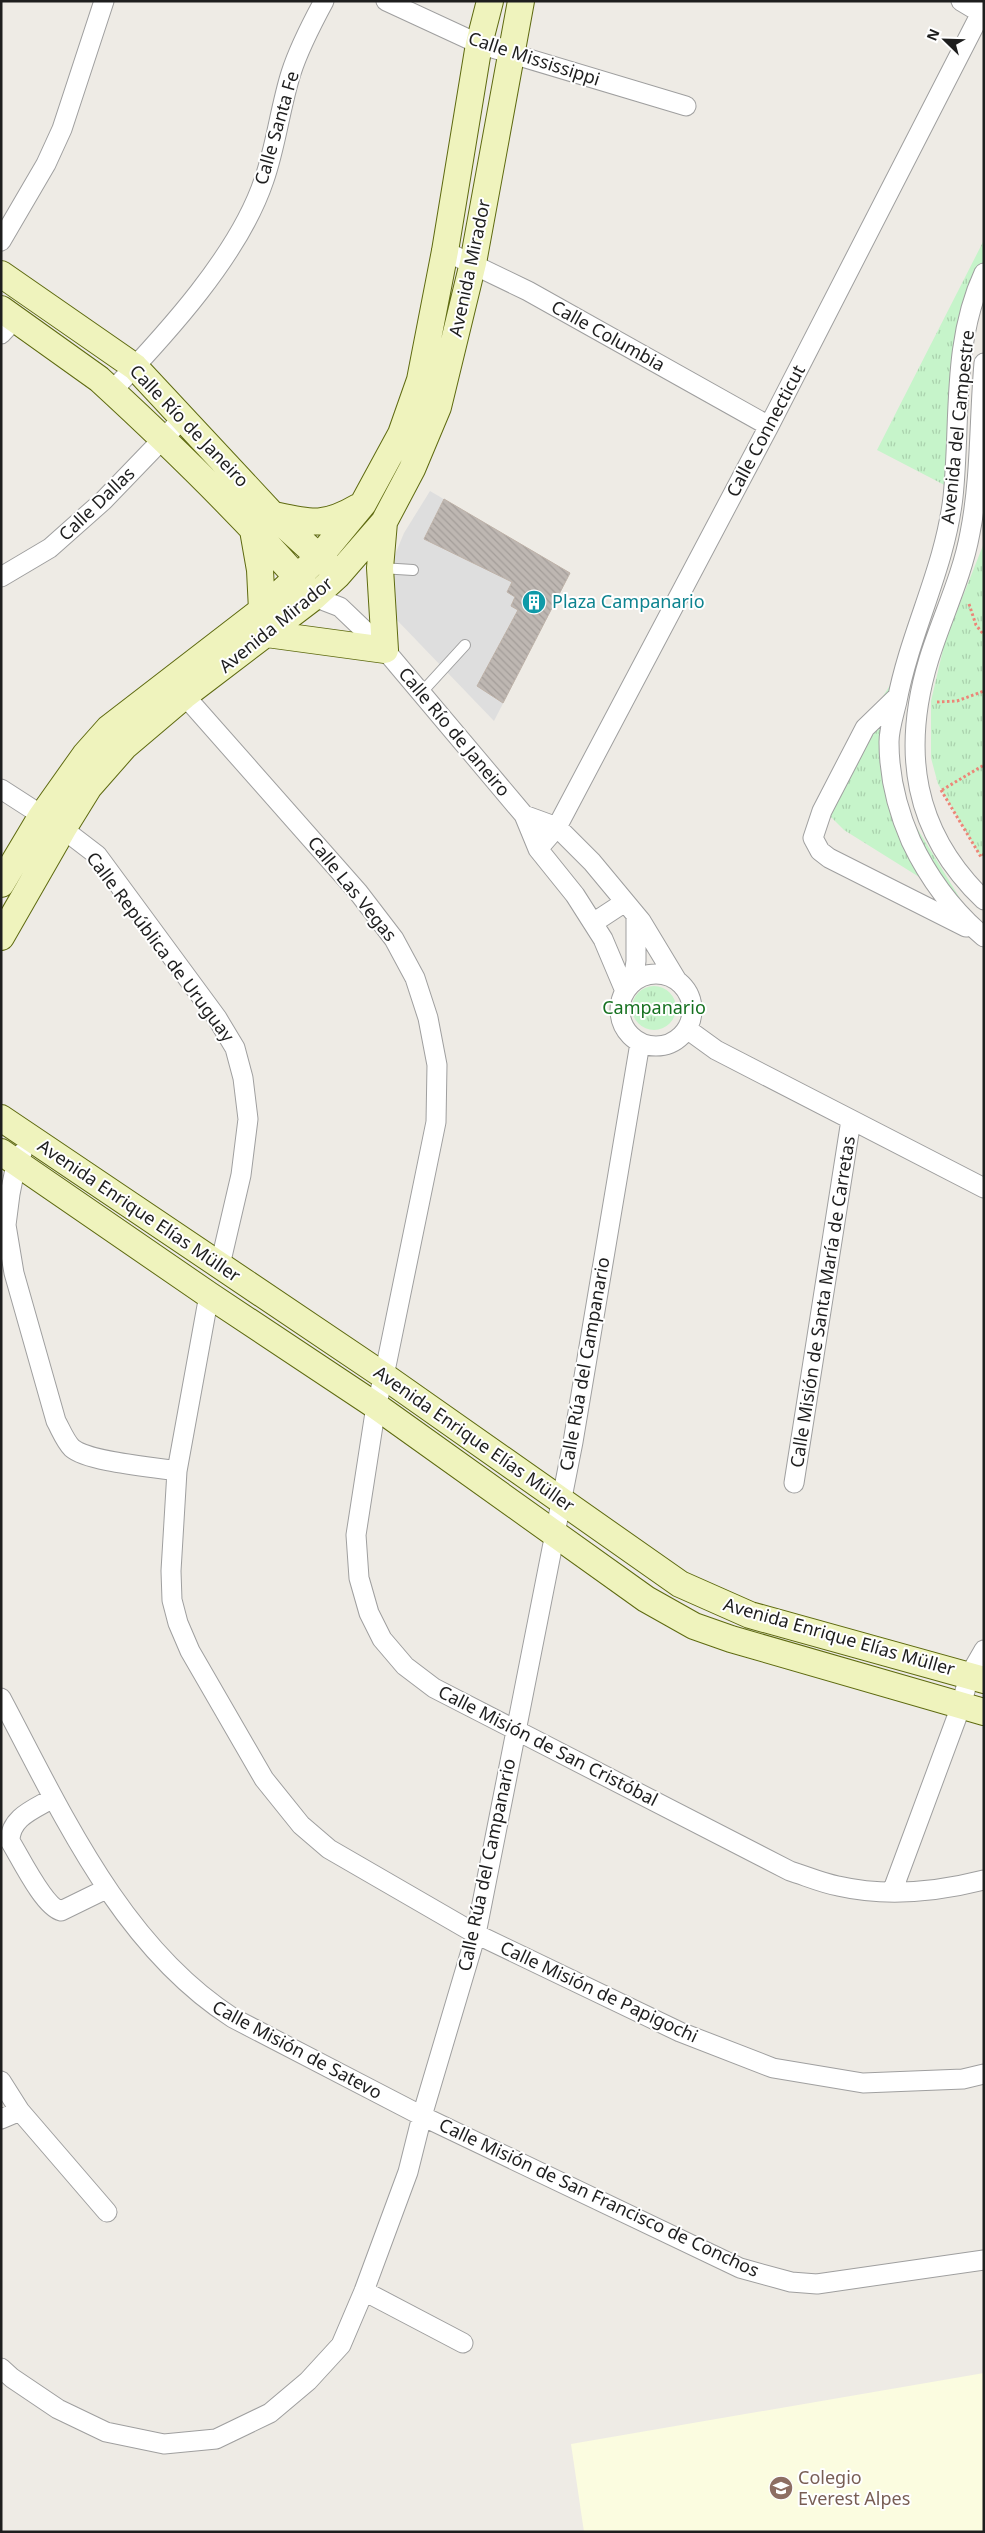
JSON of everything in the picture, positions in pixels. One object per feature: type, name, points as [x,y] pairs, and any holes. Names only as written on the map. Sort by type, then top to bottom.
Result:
[{"type":"main road","name":"Avenida Mirador","points":[[265,622],[297,578],[320,556],[363,504],[401,434],[420,380],[445,251],[479,44],[490,1]]},
{"type":"main road","name":"Avenida Mirador","points":[[1,937],[85,755],[109,728],[178,688],[265,622],[314,597],[337,576],[384,522],[412,469],[438,407],[472,263],[521,1]]},
{"type":"main road","name":"Calle Río de Janeiro","points":[[1,274],[135,367],[184,418],[263,522],[297,578],[314,597]]},
{"type":"main road","name":"Calle Río de Janeiro","points":[[6,320],[99,379],[163,438],[263,522],[320,556],[337,576]]},
{"type":"main road","points":[[363,504],[338,519],[315,523],[263,522],[260,570],[265,622],[385,650],[380,568],[384,522]]},
{"type":"main road","name":"Avenida Mirador","points":[[1,884],[52,823]]},
{"type":"main road","name":"Avenida Enrique Elías Müller","points":[[1,1118],[384,1376],[680,1584],[711,1600],[750,1615],[977,1678]]},
{"type":"main road","name":"Avenida Enrique Elías Müller","points":[[9,1158],[209,1295],[376,1406],[646,1599],[694,1626],[731,1639],[972,1709]]},
{"type":"street","points":[[1,240],[46,164],[62,129],[104,1]]},
{"type":"street","name":"Calle Santa Fe","points":[[112,391],[135,367],[230,252],[264,181],[291,73],[305,36],[324,1]]},
{"type":"street","name":"Calle Mississippi","points":[[386,1],[479,44],[686,106]]},
{"type":"street","points":[[961,1],[982,10]]},
{"type":"street","name":"Calle Connecticut","points":[[538,849],[557,827],[769,426],[982,10]]},
{"type":"street","name":"Calle Columbia","points":[[445,251],[528,291],[769,426]]},
{"type":"street","name":"Avenida del Campestre","points":[[983,936],[958,913],[918,855],[900,817],[891,776],[889,740],[908,652],[944,544],[953,497],[962,349],[984,273]]},
{"type":"street","name":"Avenida del Campestre","points":[[984,363],[975,502],[970,534],[962,568],[929,659],[919,698],[915,735],[915,774],[924,811],[956,867],[984,900]]},
{"type":"street","name":"Calle Dallas","points":[[1,577],[50,548],[102,501],[184,418]]},
{"type":"street","points":[[956,423],[979,423]]},
{"type":"street","points":[[337,576],[340,607]]},
{"type":"street","name":"Calle Río de Janeiro","points":[[314,597],[340,607],[385,650],[524,815],[538,849],[575,895],[603,939],[629,986]]},
{"type":"street","points":[[908,652],[929,659]]},
{"type":"street","name":"Calle Las Vegas","points":[[178,688],[358,892],[394,938],[415,978],[428,1018],[437,1065],[436,1122],[384,1376]]},
{"type":"street","name":"Avenida del Campestre","points":[[898,696],[865,728],[822,811],[815,826],[813,838],[816,845],[830,858],[983,936]]},
{"type":"street","name":"Calle República de Uruguay","points":[[1,789],[97,855],[217,1018],[235,1048],[244,1078],[248,1119],[241,1175],[220,1265]]},
{"type":"street","points":[[524,815],[557,827],[592,862],[631,909],[676,979],[684,987],[690,997],[691,1019],[686,1029],[671,1043],[650,1046],[640,1043],[623,1026],[620,1002],[629,986],[636,961],[631,909]]},
{"type":"street","points":[[593,923],[631,909]]},
{"type":"street","points":[[629,986],[654,973],[676,979]]},
{"type":"street","points":[[686,1029],[716,1050],[984,1188]]},
{"type":"street","name":"Calle Rúa del Campanario","points":[[1,2368],[12,2378],[58,2409],[106,2432],[164,2444],[216,2439],[270,2413],[308,2381],[341,2345],[364,2291],[408,2172],[422,2116],[476,1934],[555,1533],[560,1499],[573,1442],[640,1043]]},
{"type":"street","name":"Calle Misión de Santa María de Carretas","points":[[794,1483],[851,1120]]},
{"type":"street","points":[[30,1138],[9,1158],[10,1194],[6,1225],[14,1273],[56,1422],[72,1448],[86,1456],[177,1471]]},
{"type":"street","name":"Calle Misión de Papigochi","points":[[209,1295],[177,1471],[171,1571],[172,1600],[178,1623],[190,1651],[264,1779],[300,1825],[329,1849],[476,1934],[680,2032],[773,2068],[862,2083],[963,2079],[984,2074]]},
{"type":"street","name":"Calle Misión de San Cristóbal","points":[[384,1376],[376,1406],[356,1534],[359,1578],[369,1613],[382,1640],[405,1666],[434,1688],[790,1870],[838,1886],[892,1892],[947,1890],[984,1880]]},
{"type":"street","points":[[892,1892],[972,1709],[984,1650]]},
{"type":"street","name":"Calle Misión de Satevo","points":[[1,1698],[53,1798],[106,1888],[151,1944],[184,1981],[207,2002],[233,2018],[422,2116]]},
{"type":"street","points":[[53,1798],[17,1820],[13,1826],[10,1841],[46,1900],[55,1910],[61,1911],[106,1888]]},
{"type":"street","points":[[1,2081],[20,2111],[107,2212]]},
{"type":"street","points":[[1,2119],[20,2111]]},
{"type":"street","name":"Calle Misión de San Francisco de Conchos","points":[[422,2116],[740,2268],[766,2276],[791,2282],[817,2284],[984,2260]]},
{"type":"street","points":[[364,2291],[463,2343]]},
{"type":"lane","points":[[380,568],[413,570]]},
{"type":"lane","points":[[422,692],[464,645]]},
{"type":"path","points":[[969,597],[976,625],[984,634]]},
{"type":"path","points":[[931,701],[944,703],[984,691]]},
{"type":"path","points":[[942,790],[984,765]]},
{"type":"path","points":[[938,784],[981,857],[984,854]]},
{"type":"shaded area","points":[[430,491],[570,573],[494,721],[395,618],[392,562],[404,533]]},
{"type":"shaded area","name":"Colegio Everest Alpes","points":[[984,2373],[984,2532],[584,2532],[571,2444]]},
{"type":"green space","points":[[984,240],[984,281],[971,324],[956,491],[877,450]]},
{"type":"green space","points":[[984,543],[984,854],[981,857],[938,784],[931,758],[931,701],[945,641]]},
{"type":"green space","points":[[896,676],[891,746],[912,820],[964,905],[844,830],[827,813],[860,732]]},
{"type":"green space","name":"Campanario","points":[[658,986],[670,992],[675,999],[675,1017],[670,1024],[663,1029],[650,1030],[638,1024],[633,1017],[632,1004],[638,992],[645,987]]},
{"type":"building","name":"Plaza Campanario","points":[[444,499],[570,573],[503,703],[477,686],[518,610],[511,606],[515,597],[507,592],[512,582],[424,539]]},
{"type":"place","name":"Plaza Campanario","points":[[534,602]]},
{"type":"place","name":"Colegio Everest Alpes","points":[[781,2488]]}]
